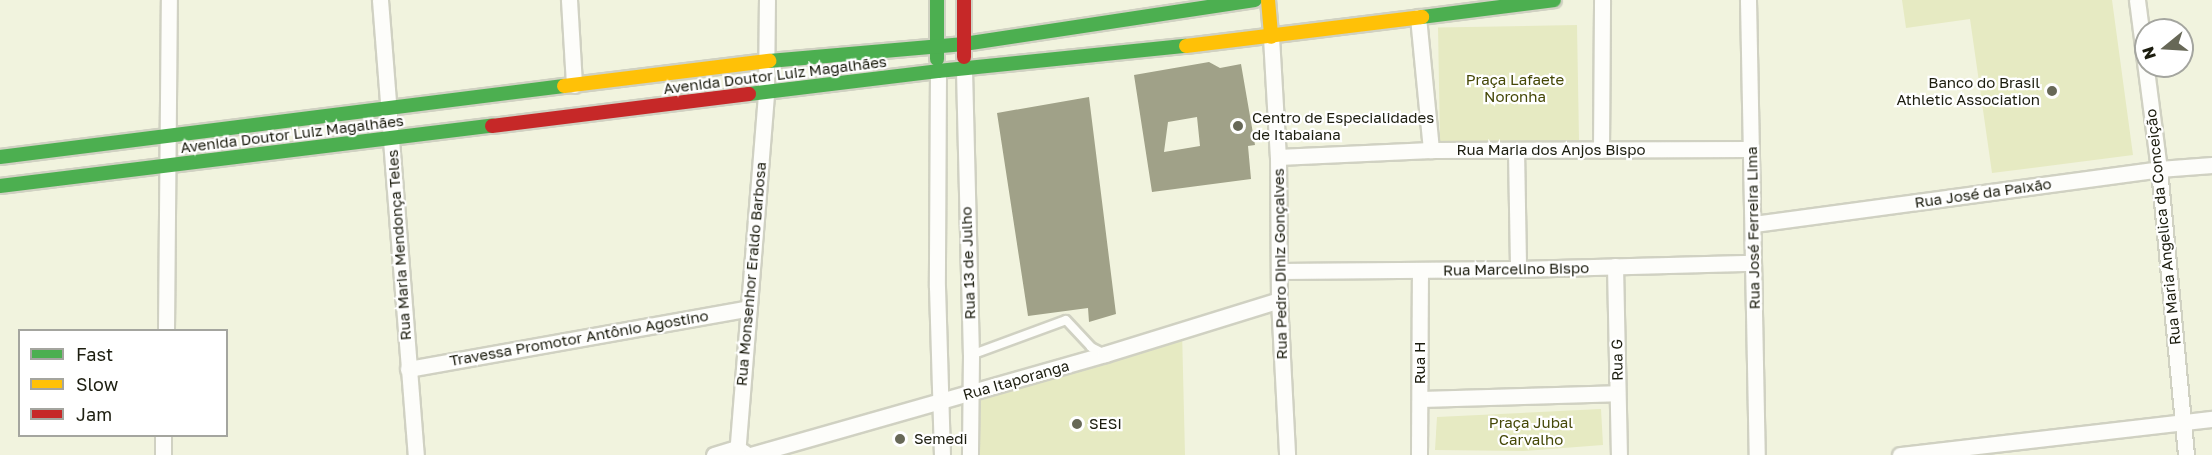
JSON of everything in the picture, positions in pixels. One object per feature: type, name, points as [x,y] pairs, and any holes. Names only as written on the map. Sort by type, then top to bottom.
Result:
[{"type":"street","points":[[166,329],[169,0]]},
{"type":"street","name":"Rua Maria Mendonça Teles","points":[[380,0],[416,455]]},
{"type":"street","points":[[569,0],[574,85]]},
{"type":"street","name":"Rua Monsenhor Eraldo Barbosa","points":[[743,453],[749,308],[766,93],[767,0]]},
{"type":"street","points":[[937,0],[938,71]]},
{"type":"street","points":[[964,0],[964,70]]},
{"type":"street","name":"Avenida Doutor Luiz Magalhães","points":[[0,186],[388,108],[767,61],[964,44],[1255,0]]},
{"type":"street","points":[[1268,0],[1271,37]]},
{"type":"street","name":"Avenida Doutor Luiz Magalhães","points":[[0,157],[168,151],[391,138],[938,71],[1271,37],[1554,0]]},
{"type":"street","points":[[1601,150],[1602,0]]},
{"type":"street","name":"Rua José Ferreira Lima","points":[[1749,0],[1757,455]]},
{"type":"street","name":"Rua Maria Angelica da Conceição","points":[[2137,0],[2159,169],[2186,455]]},
{"type":"street","points":[[1418,17],[1431,150]]},
{"type":"street","name":"Rua Pedro Diniz Gonçalves","points":[[1271,37],[1278,157],[1279,300],[1287,455]]},
{"type":"street","name":"Rua 13 de Julho","points":[[964,70],[971,355],[970,455]]},
{"type":"street","name":"Rua 13 de Julho","points":[[938,71],[937,287],[942,455]]},
{"type":"street","name":"Rua Maria dos Anjos Bispo","points":[[1278,157],[1431,150],[1751,149]]},
{"type":"street","points":[[1516,150],[1518,269]]},
{"type":"street","name":"Rua José da Paixão","points":[[1754,224],[2159,169],[2212,165]]},
{"type":"street","name":"Rua Marcelino Bispo","points":[[1279,271],[1420,271],[1753,263]]},
{"type":"street","name":"Rua G","points":[[1616,266],[1619,455]]},
{"type":"street","name":"Rua H","points":[[1419,455],[1420,271]]},
{"type":"street","name":"Rua Itaporanga","points":[[714,455],[743,453],[942,402],[1279,300]]},
{"type":"street","name":"Travessa Promotor Antônio Agostino","points":[[408,369],[749,308]]},
{"type":"street","points":[[1420,399],[1617,393]]},
{"type":"street","points":[[1900,455],[2212,419]]},
{"type":"street","points":[[163,437],[163,455]]},
{"type":"lane","points":[[971,355],[1066,320],[1091,347],[1105,354]]},
{"type":"green space","name":"Banco do Brasil Athletic Association","points":[[1902,0],[2112,0],[2133,155],[1992,173],[1970,19],[1906,28]]},
{"type":"green space","name":"Praça Lafaete Noronha","points":[[1577,25],[1579,143],[1440,145],[1438,27]]},
{"type":"green space","name":"SESI","points":[[1182,330],[1185,455],[970,455],[970,393]]},
{"type":"green space","name":"Praça Jubal Carvalho","points":[[1601,409],[1603,445],[1524,451],[1435,450],[1437,417]]},
{"type":"building","name":"Centro de Especialidades de Itabaiana","points":[[1209,62],[1220,68],[1241,64],[1255,145],[1248,146],[1251,179],[1152,192],[1134,75]],"holes":[[[1197,117],[1200,146],[1164,152],[1168,122]]]},
{"type":"building","points":[[1089,97],[1116,314],[1089,322],[1088,308],[1028,316],[997,113]]},
{"type":"traffic: fast","points":[[937,0],[937,59]]},
{"type":"traffic: fast","points":[[769,61],[964,44],[1255,0]]},
{"type":"traffic: fast","points":[[1422,17],[1554,0]]},
{"type":"traffic: fast","points":[[749,94],[938,71],[1186,46]]},
{"type":"traffic: fast","points":[[0,157],[564,86]]},
{"type":"traffic: fast","points":[[0,186],[492,126]]},
{"type":"traffic: slow","points":[[1268,0],[1271,37]]},
{"type":"traffic: slow","points":[[1186,46],[1422,17]]},
{"type":"traffic: slow","points":[[564,86],[769,61]]},
{"type":"traffic: jam","points":[[964,0],[964,57]]},
{"type":"traffic: jam","points":[[492,126],[749,94]]},
{"type":"place","name":"Banco do Brasil Athletic Association","points":[[2052,91]]},
{"type":"place","name":"Centro de Especialidades de Itabaiana","points":[[1238,126]]},
{"type":"place","name":"SESI","points":[[1077,424]]},
{"type":"place","name":"Semedi","points":[[900,439]]}]
